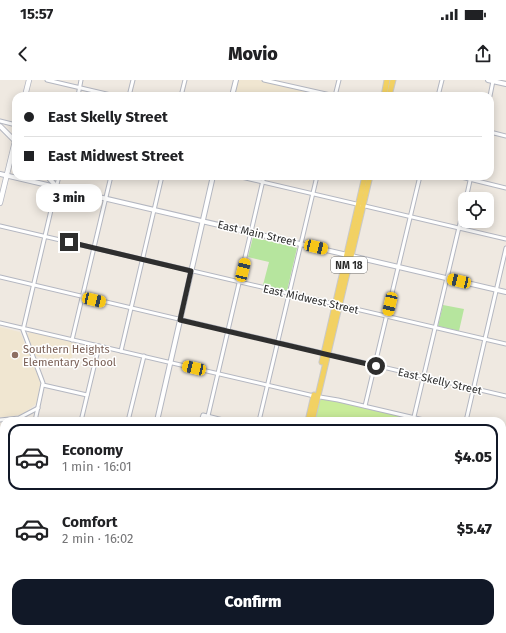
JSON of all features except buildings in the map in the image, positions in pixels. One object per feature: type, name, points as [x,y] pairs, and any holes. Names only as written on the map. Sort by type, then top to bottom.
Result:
[{"type":"main road","points":[[26,92],[29,80]]},
{"type":"main road","points":[[385,92],[387,80]]},
{"type":"main road","points":[[390,92],[393,80]]},
{"type":"main road","points":[[0,203],[12,156]]},
{"type":"main road","name":"NM 18","points":[[361,204],[364,180]]},
{"type":"main road","name":"NM 18","points":[[313,417],[337,304],[361,204],[369,180]]},
{"type":"main road","name":"NM 18","points":[[309,417],[316,396]]},
{"type":"street","points":[[47,80],[98,92]]},
{"type":"street","points":[[79,92],[81,80]]},
{"type":"street","points":[[130,92],[133,80]]},
{"type":"street","points":[[182,92],[185,80]]},
{"type":"street","points":[[233,92],[236,80]]},
{"type":"street","points":[[264,80],[316,92]]},
{"type":"street","points":[[287,86],[288,80]]},
{"type":"street","points":[[336,92],[339,80]]},
{"type":"street","points":[[439,92],[442,80]]},
{"type":"street","points":[[490,92],[490,81],[501,81],[506,84]]},
{"type":"street","points":[[0,121],[12,123]]},
{"type":"street","points":[[0,126],[12,136]]},
{"type":"street","points":[[494,133],[506,136]]},
{"type":"street","name":"East Main Street","points":[[0,174],[12,176]]},
{"type":"street","name":"East Main Street","points":[[29,180],[506,292]]},
{"type":"street","points":[[51,180],[56,186]]},
{"type":"street","points":[[36,417],[43,382],[23,332],[23,328],[58,180]]},
{"type":"street","points":[[72,340],[109,180]]},
{"type":"street","points":[[121,351],[161,180]]},
{"type":"street","points":[[158,417],[212,180]]},
{"type":"street","points":[[254,180],[458,228]]},
{"type":"street","points":[[259,417],[316,180]]},
{"type":"street","points":[[365,406],[376,366],[419,180]]},
{"type":"street","points":[[468,192],[471,180]]},
{"type":"street","points":[[478,180],[506,188]]},
{"type":"street","points":[[208,416],[263,182]]},
{"type":"street","name":"East Midwest Street","points":[[0,226],[506,344]]},
{"type":"street","points":[[414,417],[459,228],[506,239]]},
{"type":"street","points":[[467,417],[506,248]]},
{"type":"street","name":"East Skelly Street","points":[[0,277],[506,396]]},
{"type":"street","points":[[0,323],[170,363],[365,406],[406,417]]},
{"type":"street","points":[[82,417],[99,346]]},
{"type":"street","points":[[129,417],[144,356]]},
{"type":"street","points":[[43,385],[88,395]]},
{"type":"street","points":[[22,417],[38,408]]},
{"type":"street","points":[[202,417],[203,415],[212,417]]},
{"type":"shaded area","points":[[238,80],[258,80],[310,92],[235,92]]},
{"type":"shaded area","name":"Southern Heights Elementary School","points":[[0,327],[20,332],[41,383],[37,403],[20,415],[0,417]]},
{"type":"shaded area","points":[[32,332],[75,342],[71,363],[35,356],[27,336]]},
{"type":"green space","points":[[253,237],[297,248],[287,291],[263,285],[269,262],[248,257]]},
{"type":"green space","points":[[443,305],[464,309],[459,331],[438,326]]},
{"type":"green space","points":[[317,397],[413,417],[313,417]]},
{"type":"place","name":"Southern Heights Elementary School","points":[[15,355]]},
{"type":"route","points":[[69,242],[191,271],[180,320],[376,366]]}]
